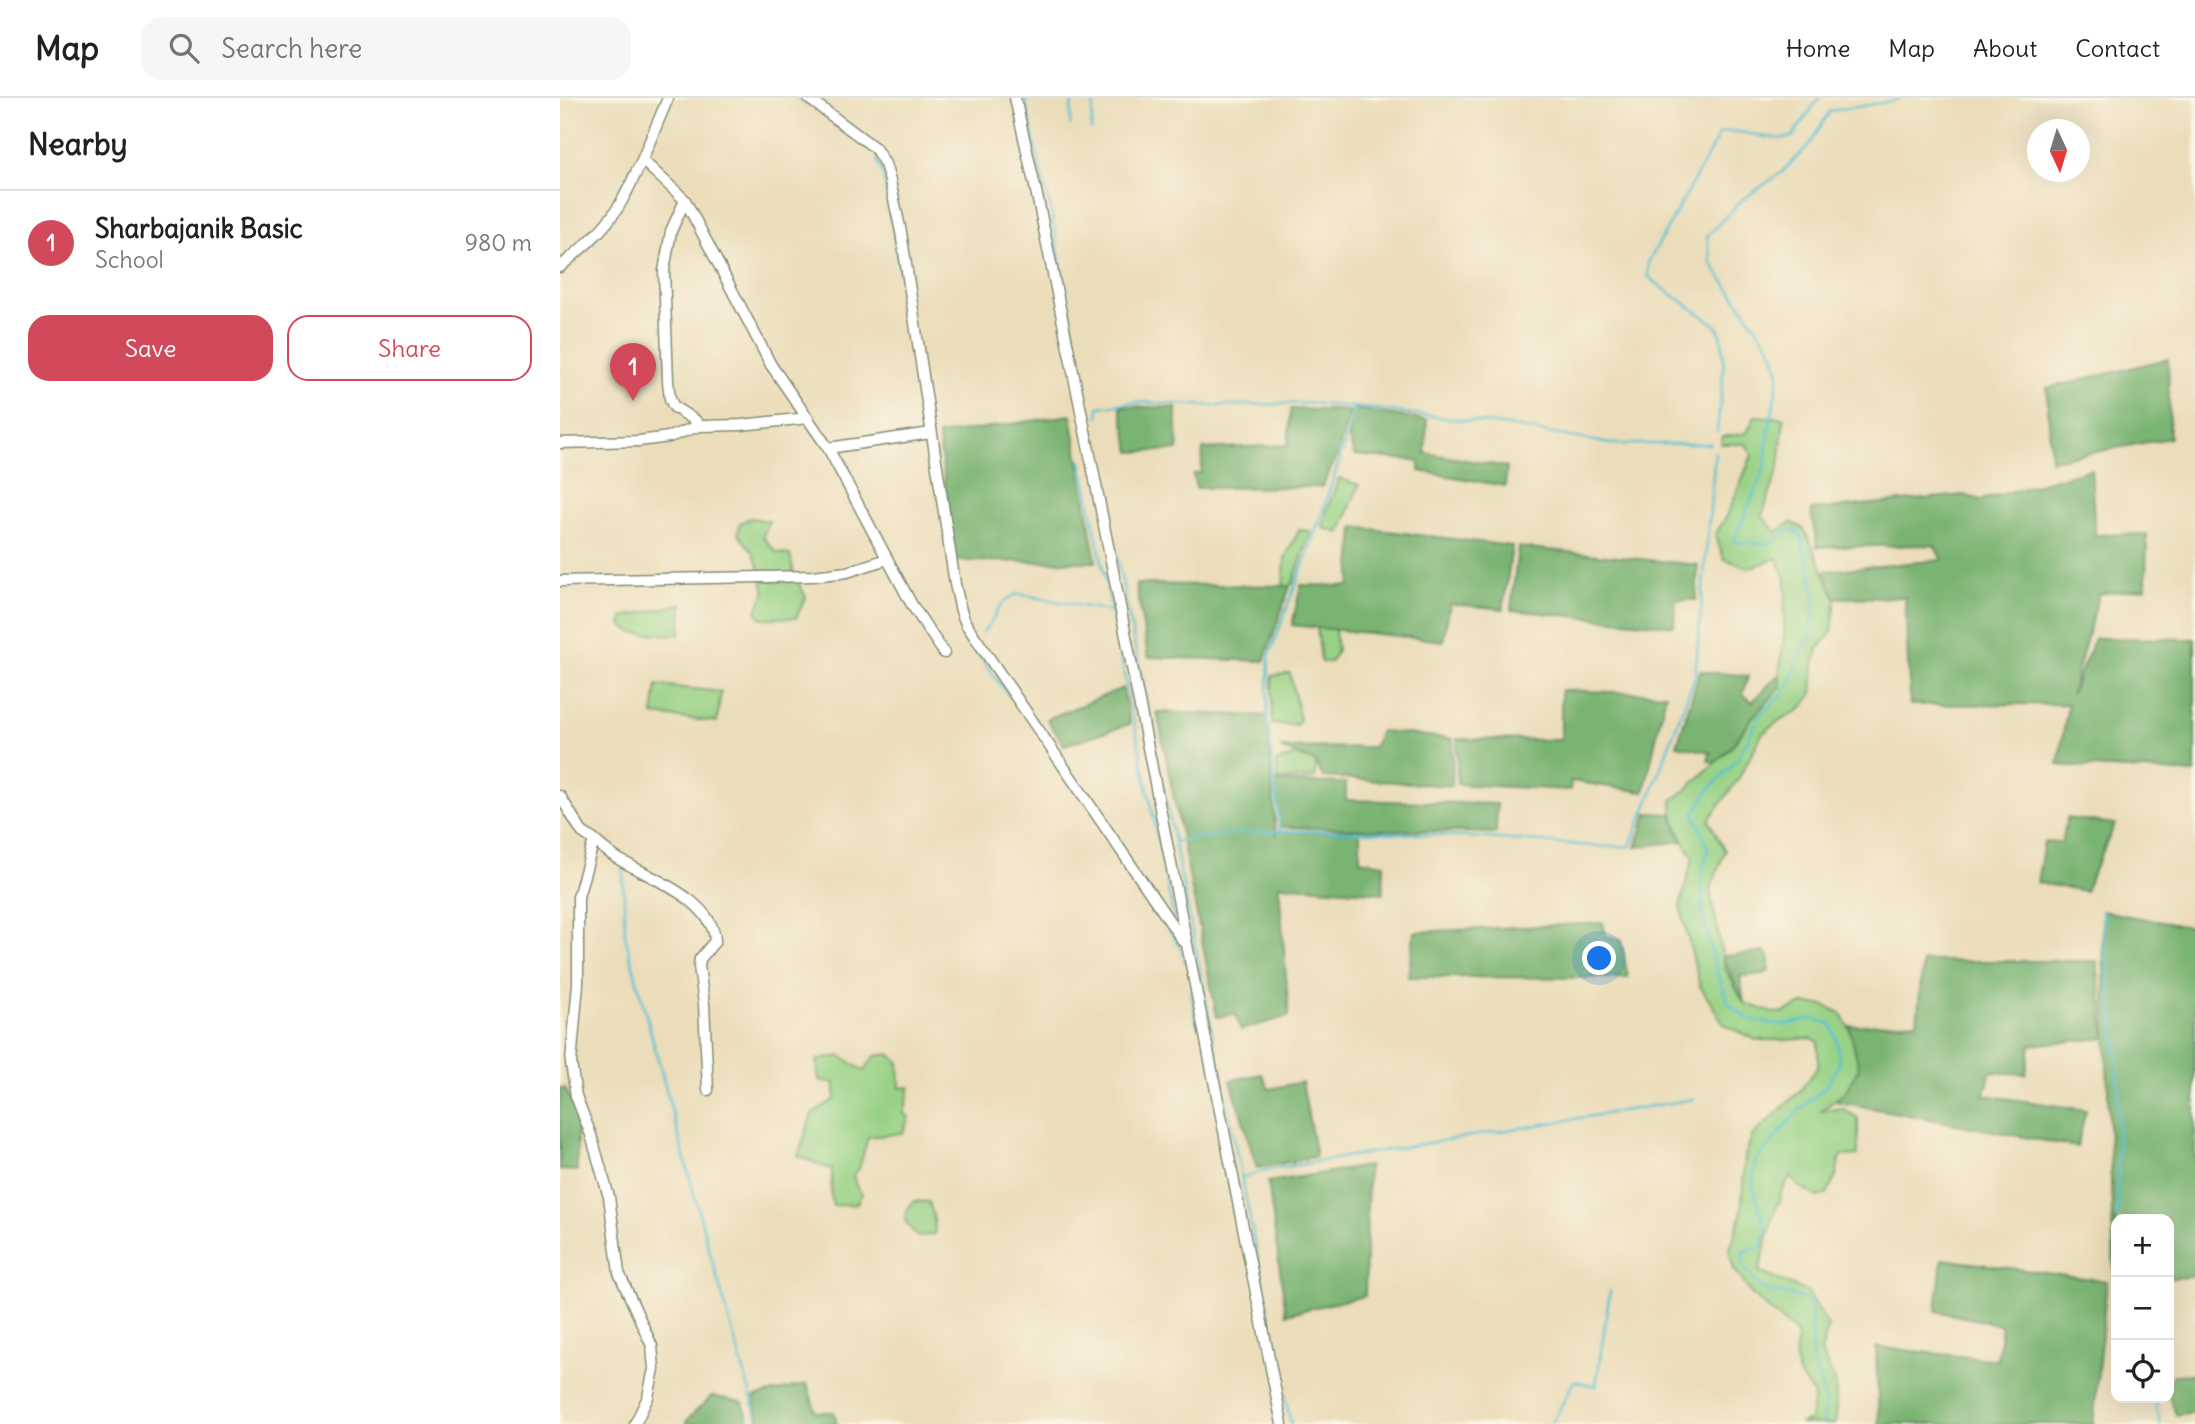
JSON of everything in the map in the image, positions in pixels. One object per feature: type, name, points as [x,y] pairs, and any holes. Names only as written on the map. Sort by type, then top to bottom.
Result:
[{"type":"street","points":[[560,267],[591,240],[618,207],[642,160],[668,98]]},
{"type":"street","points":[[808,98],[876,148],[885,164],[901,232],[955,584],[966,624],[1186,946]]},
{"type":"street","points":[[1015,98],[1093,470],[1282,1424]]},
{"type":"street","points":[[642,160],[685,200],[771,365],[828,448],[912,605],[944,653]]},
{"type":"street","points":[[685,200],[671,230],[664,271],[668,370],[670,399],[674,407],[696,421],[699,426]]},
{"type":"street","points":[[560,443],[604,444],[653,440],[699,426],[808,418]]},
{"type":"street","points":[[828,448],[931,433]]},
{"type":"street","points":[[560,581],[813,576],[846,572],[887,559]]},
{"type":"street","points":[[560,796],[582,832],[615,857],[676,891],[700,909],[712,925],[715,941],[700,959],[699,966],[704,1004],[708,1090]]},
{"type":"street","points":[[594,840],[579,897],[578,984],[572,1071],[576,1096],[591,1135],[609,1197],[620,1273],[652,1346],[654,1369],[648,1397],[635,1424]]},
{"type":"green space","points":[[2168,359],[2170,438],[2051,460],[2047,388]]},
{"type":"green space","points":[[1120,406],[1176,408],[1178,450],[1131,452]]},
{"type":"green space","points":[[1291,409],[1350,411],[1338,454],[1322,487],[1196,488],[1193,474],[1201,473],[1203,449],[1288,445]]},
{"type":"green space","points":[[1353,409],[1427,420],[1425,453],[1507,467],[1505,486],[1419,471],[1419,461],[1354,455],[1349,439]]},
{"type":"green space","points":[[1071,415],[1096,562],[956,561],[938,435]]},
{"type":"green space","points":[[1755,416],[1784,418],[1779,467],[1762,516],[1776,532],[1791,522],[1804,529],[1836,598],[1832,632],[1818,649],[1814,664],[1812,695],[1801,709],[1762,734],[1739,778],[1709,820],[1725,851],[1710,890],[1725,969],[1744,1003],[1773,1013],[1785,1012],[1803,1004],[1823,1005],[1841,1013],[1857,1044],[1859,1068],[1845,1092],[1821,1111],[1842,1108],[1858,1118],[1858,1155],[1840,1156],[1836,1176],[1827,1194],[1817,1197],[1797,1185],[1791,1175],[1780,1194],[1759,1272],[1808,1292],[1828,1326],[1821,1352],[1836,1384],[1836,1424],[1799,1424],[1810,1420],[1814,1395],[1797,1369],[1795,1356],[1798,1338],[1792,1329],[1753,1296],[1734,1269],[1729,1252],[1741,1216],[1745,1156],[1752,1136],[1799,1092],[1818,1067],[1818,1042],[1811,1038],[1756,1040],[1724,1024],[1700,986],[1680,906],[1693,857],[1678,830],[1672,800],[1732,746],[1752,718],[1781,686],[1779,674],[1784,636],[1786,579],[1777,558],[1749,568],[1724,559],[1715,535],[1727,516],[1752,455],[1746,444],[1721,444],[1722,437],[1747,433]]},
{"type":"green space","points":[[2091,469],[2095,535],[2147,534],[2146,588],[2099,594],[2071,695],[2095,638],[2195,639],[2195,773],[2058,765],[2068,704],[1910,705],[1905,597],[1836,598],[1823,571],[1942,560],[1934,545],[1817,547],[1811,510],[1963,495],[1981,500]]},
{"type":"green space","points":[[1339,478],[1359,485],[1340,533],[1323,528]]},
{"type":"green space","points":[[750,518],[769,521],[763,537],[776,552],[790,555],[794,574],[762,574],[753,552],[738,534],[740,523]]},
{"type":"green space","points":[[1354,527],[1512,546],[1503,609],[1450,604],[1443,641],[1292,625],[1301,585],[1350,586]]},
{"type":"green space","points":[[1299,530],[1311,531],[1293,583],[1283,586],[1285,558]]},
{"type":"green space","points":[[1518,547],[1698,565],[1696,600],[1676,600],[1674,626],[1511,610]]},
{"type":"green space","points":[[762,580],[797,581],[806,597],[796,618],[761,618],[756,611],[765,592]]},
{"type":"green space","points":[[1136,584],[1290,586],[1264,661],[1148,657]]},
{"type":"green space","points":[[682,604],[680,635],[633,633],[621,625],[623,617]]},
{"type":"green space","points":[[1317,627],[1335,629],[1337,651],[1331,662],[1321,662]]},
{"type":"green space","points":[[1700,671],[1748,676],[1743,694],[1752,702],[1779,674],[1781,686],[1716,762],[1708,761],[1710,752],[1677,745]]},
{"type":"green space","points":[[1290,673],[1300,720],[1296,725],[1272,724],[1272,676]]},
{"type":"green space","points":[[657,685],[721,692],[717,722],[653,715]]},
{"type":"green space","points":[[1123,688],[1130,724],[1064,745],[1047,719]]},
{"type":"green space","points":[[1561,690],[1666,694],[1644,792],[1571,781],[1570,790],[1457,784],[1457,739],[1561,740]]},
{"type":"green space","points":[[1157,712],[1267,716],[1276,836],[1277,831],[1360,832],[1360,860],[1384,864],[1383,893],[1279,885],[1289,1016],[1241,1030],[1235,1014],[1217,1017]]},
{"type":"green space","points":[[1380,731],[1453,739],[1452,786],[1323,777],[1316,762],[1280,748],[1374,747]]},
{"type":"green space","points":[[1295,755],[1316,762],[1315,778],[1278,780],[1276,762]]},
{"type":"green space","points":[[1275,782],[1346,783],[1346,800],[1497,804],[1496,833],[1280,827]]},
{"type":"green space","points":[[1647,813],[1672,814],[1683,841],[1636,847]]},
{"type":"green space","points":[[2067,818],[2115,824],[2085,891],[2037,883],[2044,842],[2062,842]]},
{"type":"green space","points":[[2102,911],[2195,928],[2195,1272],[2191,1277],[2174,1278],[2174,1214],[2112,1214]]},
{"type":"green space","points":[[1603,923],[1606,936],[1621,939],[1628,978],[1408,977],[1414,932]]},
{"type":"green space","points":[[1765,952],[1769,956],[1769,971],[1764,974],[1740,976],[1744,1003],[1722,956]]},
{"type":"green space","points":[[1923,961],[2097,961],[2105,1038],[2030,1045],[2026,1074],[1991,1072],[1984,1095],[2086,1110],[2077,1147],[1834,1101],[1845,1092],[1859,1068],[1849,1026],[1917,1022]]},
{"type":"green space","points":[[890,1054],[899,1063],[900,1088],[910,1087],[904,1114],[909,1117],[903,1133],[868,1137],[859,1169],[853,1175],[862,1194],[856,1204],[833,1206],[832,1170],[798,1156],[812,1114],[835,1099],[835,1083],[819,1080],[817,1060],[841,1056],[864,1071],[875,1056]]},
{"type":"green space","points":[[1262,1074],[1269,1089],[1302,1082],[1316,1157],[1257,1168],[1231,1080]]},
{"type":"green space","points":[[560,1088],[565,1088],[577,1113],[577,1171],[560,1170]]},
{"type":"green space","points":[[1368,1166],[1365,1296],[1286,1314],[1268,1182]]},
{"type":"green space","points":[[914,1201],[929,1202],[935,1234],[917,1237],[905,1221],[906,1211]]},
{"type":"green space","points":[[1942,1259],[2107,1281],[2093,1424],[1879,1424],[1876,1347],[1997,1360],[2002,1325],[1936,1311]]},
{"type":"green space","points":[[2195,1374],[2195,1412],[2176,1415],[2172,1403],[2174,1403],[2174,1375]]},
{"type":"green space","points":[[807,1384],[816,1412],[834,1412],[837,1424],[761,1424],[754,1397]]},
{"type":"green space","points":[[711,1396],[743,1402],[750,1424],[685,1424]]},
{"type":"waterway","points":[[798,98],[807,104]]},
{"type":"waterway","points":[[1025,98],[1050,206],[1082,382],[1291,1424]]},
{"type":"waterway","points":[[1070,125],[1072,98]]},
{"type":"waterway","points":[[1091,130],[1094,98]]},
{"type":"waterway","points":[[1717,432],[1722,392],[1723,348],[1716,325],[1653,281],[1648,275],[1648,263],[1720,133],[1792,137],[1819,98]]},
{"type":"waterway","points":[[1823,1424],[1826,1403],[1812,1356],[1811,1301],[1761,1289],[1743,1266],[1743,1252],[1761,1247],[1766,1230],[1753,1186],[1755,1162],[1796,1113],[1826,1086],[1839,1065],[1837,1040],[1831,1024],[1811,1019],[1783,1025],[1750,1020],[1729,1004],[1717,973],[1703,918],[1702,873],[1708,849],[1694,813],[1709,790],[1738,758],[1760,715],[1783,694],[1811,633],[1816,599],[1800,533],[1790,529],[1769,544],[1733,542],[1765,468],[1779,374],[1773,351],[1711,263],[1707,236],[1742,200],[1782,172],[1809,145],[1830,111],[1900,98]]},
{"type":"waterway","points":[[877,160],[883,173],[919,384]]},
{"type":"waterway","points":[[1098,417],[1099,407],[1136,402],[1216,406],[1309,403],[1501,425],[1612,444],[1711,444]]},
{"type":"waterway","points":[[1280,830],[1267,716],[1269,656],[1320,519],[1346,440],[1353,409]]},
{"type":"waterway","points":[[1175,841],[1247,833],[1319,831],[1428,834],[1608,847],[1630,846],[1695,676],[1715,452]]},
{"type":"waterway","points":[[1081,460],[1174,919]]},
{"type":"waterway","points":[[983,632],[1000,606],[1018,594],[1109,611],[1111,609]]},
{"type":"waterway","points":[[964,630],[973,648],[1010,697]]},
{"type":"waterway","points":[[623,866],[625,936],[759,1424]]},
{"type":"waterway","points":[[2102,911],[2118,1065],[2118,1214]]},
{"type":"waterway","points":[[1170,931],[1185,962]]},
{"type":"waterway","points":[[1191,992],[1198,1027]]},
{"type":"waterway","points":[[1243,1177],[1267,1170],[1694,1099]]},
{"type":"waterway","points":[[1552,1424],[1574,1381],[1596,1386],[1610,1291]]},
{"type":"waterway","points":[[2156,1403],[2160,1424]]},
{"type":"place","name":"Sharbajanik Basic","points":[[633,401]]}]
